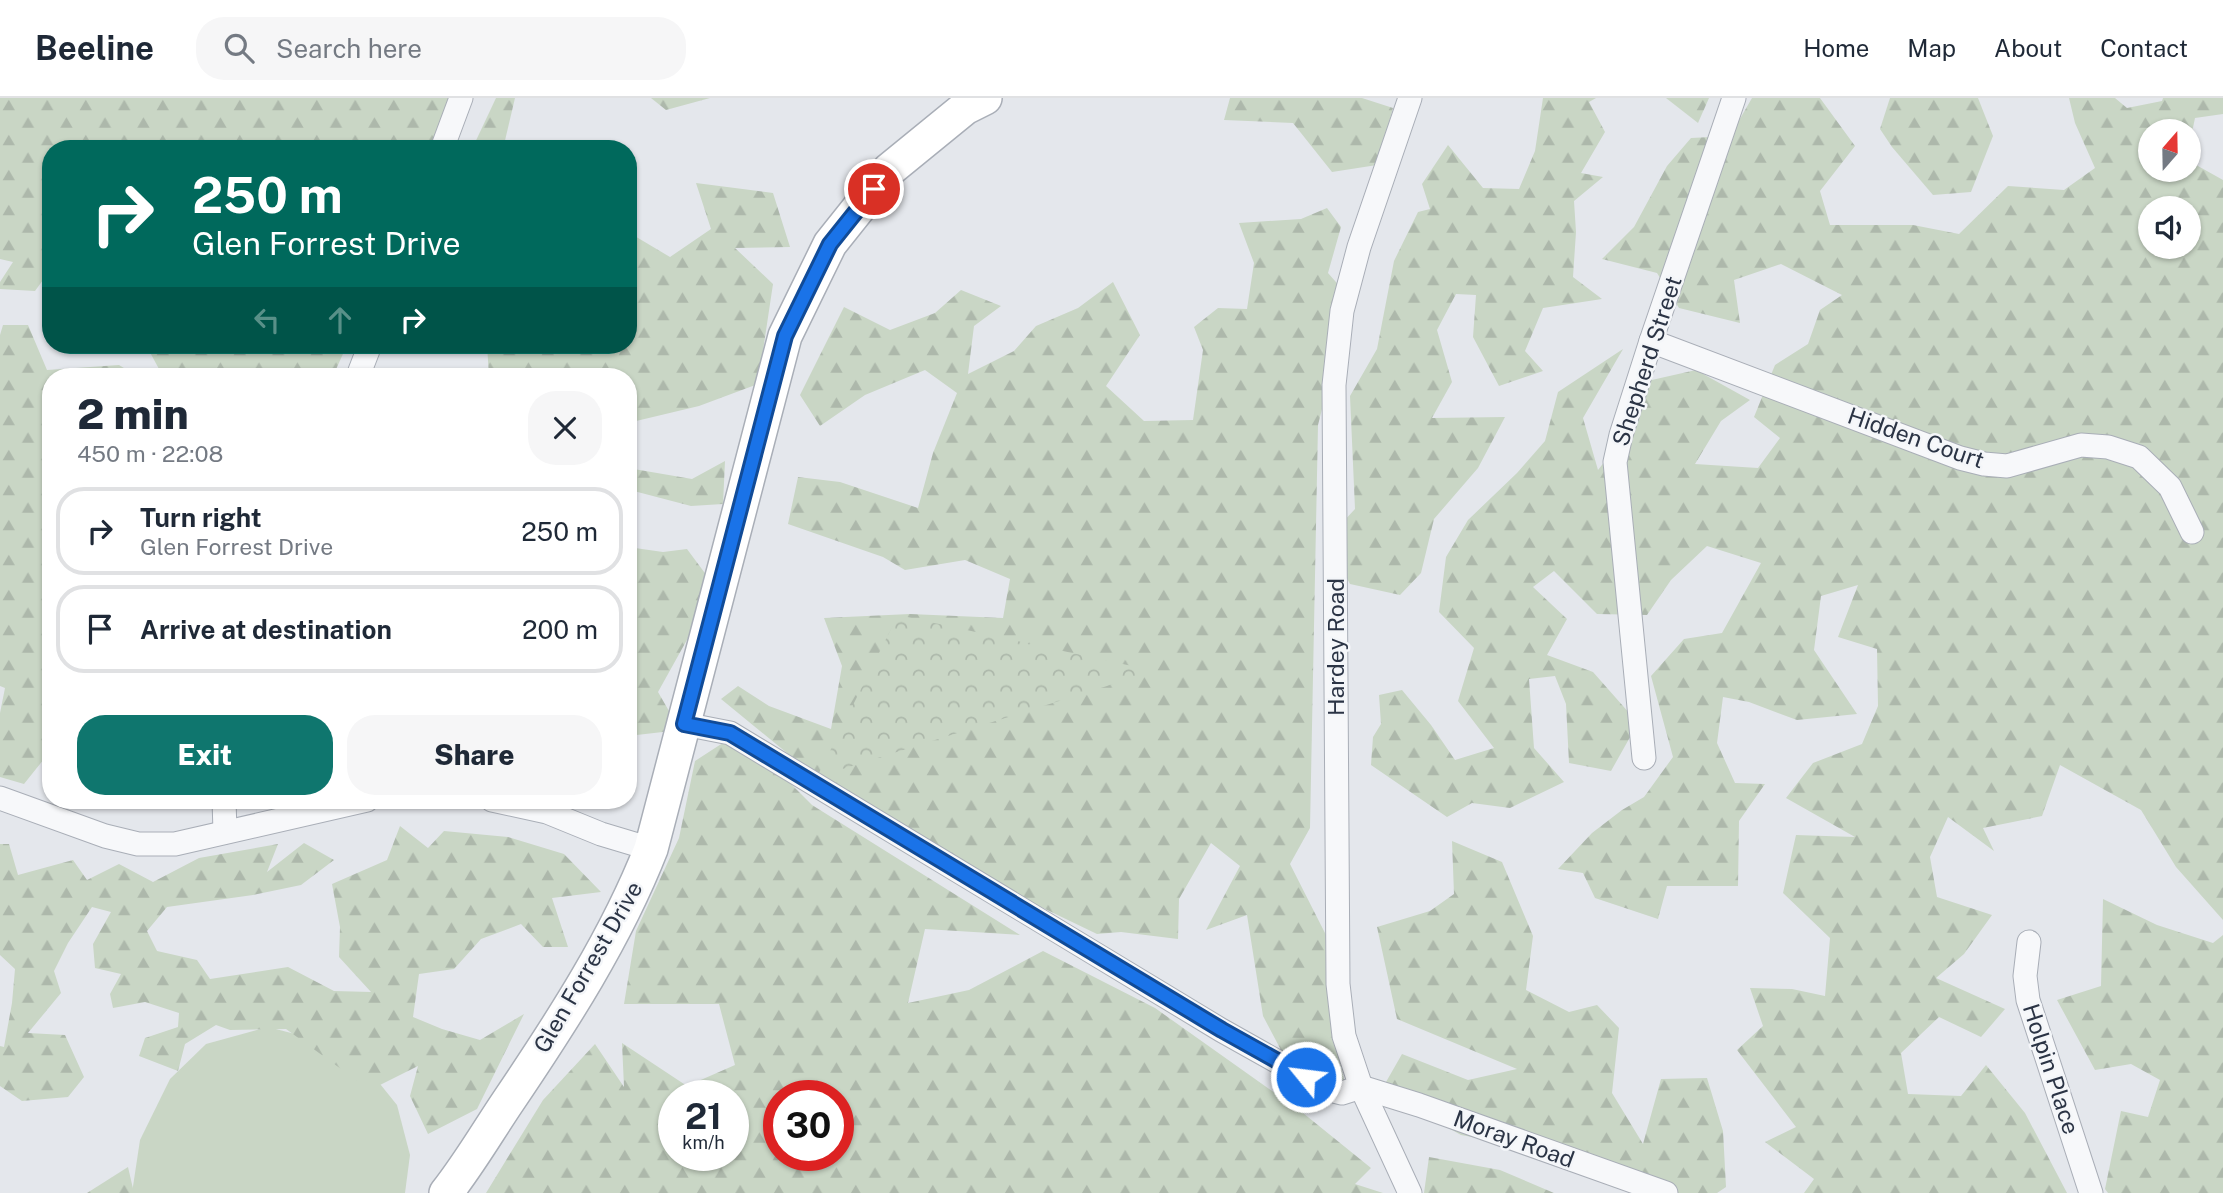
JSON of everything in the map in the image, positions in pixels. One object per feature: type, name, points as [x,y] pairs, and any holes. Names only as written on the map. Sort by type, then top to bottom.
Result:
[{"type":"street","points":[[445,140],[461,98]]},
{"type":"street","name":"Glen Forrest Drive","points":[[446,1193],[521,1083],[632,897],[651,849],[785,336],[830,244],[888,170],[965,108],[985,98]]},
{"type":"street","name":"Hardey Road","points":[[1410,98],[1359,247],[1342,311],[1334,385],[1338,984],[1344,1036],[1361,1087],[1410,1193]]},
{"type":"street","name":"Shepherd Street","points":[[1644,758],[1615,463],[1621,435],[1651,341],[1734,98]]},
{"type":"street","name":"Hidden Court","points":[[1651,341],[1960,458],[1984,464],[2007,466],[2081,445],[2108,447],[2139,457],[2170,487],[2192,532]]},
{"type":"street","points":[[684,724],[730,733],[1222,1030],[1326,1089],[1342,1093],[1361,1087]]},
{"type":"street","points":[[0,798],[105,836],[138,844],[175,844],[327,809]]},
{"type":"street","points":[[224,809],[225,832]]},
{"type":"street","points":[[533,809],[651,849]]},
{"type":"street","name":"Holpin Place","points":[[2029,942],[2025,976],[2028,1000],[2091,1193]]},
{"type":"street","name":"Moray Road","points":[[1361,1087],[1666,1193]]},
{"type":"green space","points":[[0,98],[448,98],[441,136],[434,140],[42,140],[42,281],[35,291],[0,289],[0,282],[13,262],[0,259]]},
{"type":"green space","points":[[496,98],[515,98],[505,140],[476,140]]},
{"type":"green space","points":[[651,98],[710,98],[666,110]]},
{"type":"green space","points":[[1230,98],[1362,98],[1393,108],[1377,165],[1332,172],[1293,123],[1224,120]]},
{"type":"green space","points":[[1543,98],[1596,98],[1589,102],[1605,132],[1581,173],[1603,177],[1574,201],[1576,232],[1573,277],[1602,299],[1543,308],[1525,351],[1543,371],[1499,386],[1473,337],[1476,295],[1456,294],[1437,330],[1452,382],[1432,418],[1505,417],[1478,468],[1434,519],[1421,573],[1400,595],[1350,584],[1326,540],[1355,509],[1350,396],[1377,349],[1394,261],[1418,212],[1430,209],[1422,184],[1448,145],[1483,188],[1519,189],[1535,151]]},
{"type":"green space","points":[[1666,98],[1709,98],[1698,123]]},
{"type":"green space","points":[[1752,98],[1820,98],[1855,146],[1820,191],[1830,225],[1913,225],[1959,234],[2008,186],[2064,190],[2095,168],[2075,123],[2069,98],[2115,98],[2127,108],[2162,101],[2163,98],[2223,98],[2223,114],[2195,119],[2138,119],[2138,182],[2202,182],[2202,168],[2223,180],[2223,920],[2176,867],[2141,810],[2060,765],[2042,816],[1983,828],[1994,851],[1948,817],[1930,857],[1937,897],[1992,915],[1964,954],[1936,978],[2005,1009],[1981,1037],[1939,1017],[1901,1053],[1908,1094],[1961,1096],[1986,1065],[2025,1113],[2067,1193],[1804,1193],[1814,1179],[1765,1142],[1796,1127],[1737,1050],[1763,1026],[1750,988],[1792,989],[1825,996],[1830,938],[1783,893],[1796,835],[1855,837],[1786,798],[1813,763],[1862,744],[1878,706],[1877,649],[1838,637],[1858,585],[1821,596],[1814,650],[1857,714],[1797,720],[1749,702],[1723,697],[1717,743],[1735,783],[1765,784],[1739,821],[1738,886],[1667,886],[1658,919],[1595,898],[1583,873],[1558,869],[1592,833],[1644,797],[1673,757],[1651,676],[1684,639],[1722,633],[1761,563],[1707,546],[1671,580],[1647,615],[1597,614],[1554,571],[1533,587],[1567,619],[1547,655],[1593,672],[1638,723],[1611,771],[1569,763],[1566,704],[1555,676],[1529,679],[1534,748],[1564,782],[1510,808],[1472,803],[1447,817],[1371,765],[1373,737],[1381,724],[1379,695],[1402,690],[1455,760],[1494,748],[1458,701],[1474,648],[1439,612],[1446,557],[1468,520],[1517,473],[1545,441],[1558,392],[1623,349],[1583,418],[1598,470],[1623,438],[1634,384],[1696,370],[1750,400],[1721,421],[1695,464],[1758,468],[1780,438],[1754,417],[1775,365],[1808,344],[1820,310],[1842,295],[1781,264],[1734,280],[1740,323],[1679,308],[1657,273],[1602,259],[1634,227],[1667,166],[1691,138],[1730,136]]},
{"type":"green space","points":[[1890,98],[1978,98],[1993,136],[1971,192],[1933,195],[1880,129]]},
{"type":"green space","points":[[696,183],[773,193],[790,247],[735,248],[773,284],[758,384],[699,406],[637,421],[637,368],[488,368],[488,354],[637,354],[637,237],[670,257],[711,229]]},
{"type":"green space","points":[[1327,208],[1341,227],[1328,273],[1350,298],[1318,425],[1310,828],[1290,864],[1326,935],[1331,1023],[1345,1084],[1290,1067],[1263,1016],[1247,915],[1206,930],[1240,866],[1211,843],[1179,899],[1178,939],[1121,932],[1097,934],[966,871],[809,771],[721,699],[738,686],[769,706],[831,729],[842,666],[824,618],[910,614],[1003,618],[1010,579],[965,560],[905,570],[883,557],[788,524],[798,477],[840,482],[918,508],[933,453],[957,393],[925,370],[865,395],[820,426],[800,395],[844,307],[890,330],[935,313],[961,290],[1001,306],[974,326],[968,374],[1014,351],[1036,326],[1078,308],[1113,282],[1140,335],[1106,386],[1144,421],[1193,420],[1203,350],[1194,327],[1218,308],[1247,309],[1254,263],[1239,223],[1301,219]]},
{"type":"green space","points":[[3,325],[28,325],[46,368],[42,368],[42,762],[24,784],[0,777],[0,713],[5,688],[0,686],[0,335]]},
{"type":"green space","points":[[151,354],[343,354],[337,368],[158,368]]},
{"type":"green space","points":[[119,365],[124,368],[76,368]]},
{"type":"green space","points":[[725,461],[723,504],[691,506],[637,492],[637,470],[692,479]]},
{"type":"green space","points":[[637,548],[663,552],[687,549],[710,580],[688,638],[658,692],[680,730],[637,735]]},
{"type":"green space","points":[[898,615],[1155,671],[817,777]]},
{"type":"green space","points":[[732,737],[748,741],[812,805],[1020,935],[925,929],[908,1003],[969,990],[1043,951],[1155,1008],[1303,1113],[1371,1168],[1355,1184],[1383,1193],[486,1193],[543,1100],[595,1044],[624,1087],[622,1043],[678,1080],[658,1080],[658,1171],[749,1171],[749,1080],[701,1080],[735,1065],[719,1004],[624,1004],[636,931],[679,838],[695,761]]},
{"type":"green space","points":[[400,826],[428,848],[444,831],[508,837],[564,854],[601,892],[552,898],[568,947],[543,947],[521,924],[481,939],[454,969],[419,974],[413,1017],[442,1029],[480,1040],[524,1014],[477,1109],[428,1134],[410,1096],[418,1066],[370,1090],[286,1029],[230,1030],[216,1025],[185,1044],[178,1071],[139,1056],[145,1038],[178,1027],[179,1013],[145,1002],[113,1008],[110,994],[121,974],[95,968],[93,944],[111,912],[92,907],[68,943],[54,971],[61,993],[28,1033],[65,1035],[84,1077],[68,1097],[22,1101],[0,1086],[0,1046],[4,1047],[15,969],[0,955],[0,844],[9,844],[18,875],[73,860],[87,880],[119,864],[153,882],[199,858],[278,844],[267,872],[304,843],[334,860],[301,885],[167,907],[147,931],[157,951],[197,960],[210,979],[288,967],[334,991],[371,992],[339,957],[340,927],[332,884],[387,860]]},
{"type":"green space","points":[[1452,841],[1502,862],[1533,936],[1526,990],[1569,1012],[1597,1005],[1619,1028],[1612,1093],[1643,1144],[1661,1079],[1707,1078],[1723,1131],[1726,1187],[1717,1193],[1653,1193],[1510,1144],[1461,1135],[1399,1100],[1386,1082],[1402,1054],[1468,1080],[1517,1069],[1397,1019],[1377,927],[1430,911],[1454,894]]},
{"type":"green space","points":[[2103,899],[2157,925],[2213,943],[2223,935],[2223,1193],[2108,1193],[2105,1189],[2121,1111],[2148,1117],[2160,1080],[2131,1064],[2095,1070],[2057,1000],[2101,986]]},
{"type":"green space","points":[[268,1027],[318,1040],[372,1074],[397,1105],[410,1155],[405,1193],[132,1193],[140,1140],[170,1079],[206,1044]]},
{"type":"green space","points":[[1429,1157],[1500,1170],[1554,1193],[1424,1193]]},
{"type":"green space","points":[[128,1167],[134,1193],[87,1193]]},
{"type":"route","points":[[874,189],[830,244],[785,336],[684,724],[730,733],[1222,1030],[1306,1077]]}]
